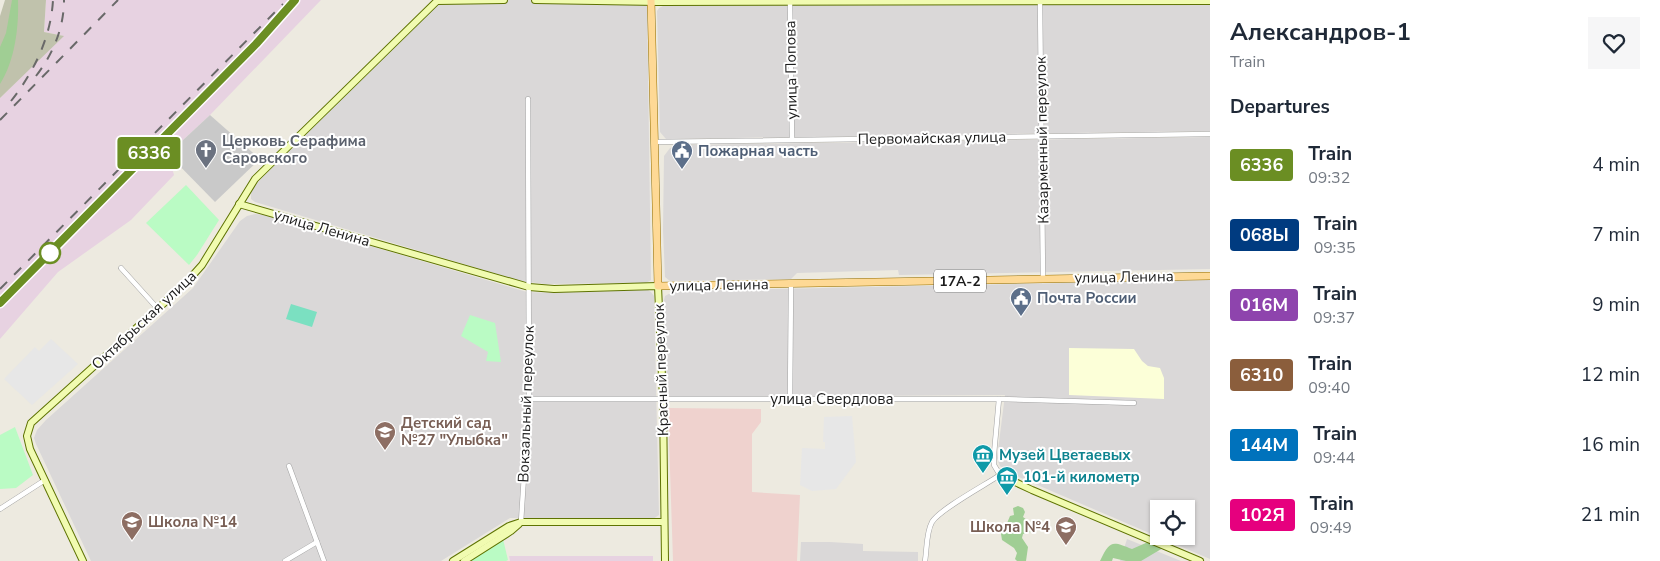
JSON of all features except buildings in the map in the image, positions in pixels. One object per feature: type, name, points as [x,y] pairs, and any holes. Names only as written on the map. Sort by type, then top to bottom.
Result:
[{"type":"main road","points":[[437,0],[504,0]]},
{"type":"main road","name":"Октябрьская улица","points":[[45,480],[30,449],[27,436],[31,422],[184,285],[202,265],[255,179],[437,0]]},
{"type":"main road","points":[[535,0],[790,2],[926,0],[1210,1]]},
{"type":"main road","name":"Красный переулок","points":[[651,1],[658,286],[663,400],[665,561]]},
{"type":"main road","name":"улица Ленина","points":[[240,204],[529,287],[554,289],[1210,276]]},
{"type":"main road","points":[[1000,475],[1200,561]]},
{"type":"main road","points":[[45,480],[83,561]]},
{"type":"main road","points":[[454,561],[509,526],[522,522],[664,522]]},
{"type":"main road","points":[[464,561],[522,522]]},
{"type":"street","name":"Казарменный переулок","points":[[1040,1],[1043,279]]},
{"type":"street","name":"улица Попова","points":[[790,2],[792,139]]},
{"type":"street","name":"Вокзальный переулок","points":[[522,522],[529,399],[528,99]]},
{"type":"street","name":"Первомайская улица","points":[[654,142],[1210,134]]},
{"type":"street","points":[[121,268],[158,309]]},
{"type":"street","points":[[790,400],[791,284]]},
{"type":"street","name":"улица Свердлова","points":[[529,399],[999,399],[1134,403]]},
{"type":"street","points":[[926,561],[928,534],[932,523],[939,515],[1000,475],[994,465],[999,399]]},
{"type":"street","points":[[288,466],[324,561]]},
{"type":"street","points":[[0,509],[45,480]]},
{"type":"street","points":[[285,561],[316,542]]},
{"type":"shaded area","points":[[5,0],[46,0],[44,32],[64,36],[0,98],[0,16]]},
{"type":"shaded area","points":[[46,0],[321,0],[210,115],[168,154],[174,175],[131,220],[58,272],[0,339],[0,98],[63,36],[44,32]]},
{"type":"shaded area","points":[[442,0],[647,0],[651,280],[646,283],[545,284],[521,281],[255,202],[251,199],[251,193],[255,185]]},
{"type":"shaded area","points":[[1210,4],[1210,131],[670,139],[666,139],[660,132],[657,11],[665,5]]},
{"type":"shaded area","points":[[210,115],[260,159],[215,202],[168,154]]},
{"type":"shaded area","points":[[1210,137],[1210,269],[899,275],[898,270],[797,273],[791,279],[670,281],[665,277],[663,230],[664,156],[670,148],[679,145]]},
{"type":"shaded area","points":[[255,214],[265,215],[527,292],[648,290],[651,292],[654,296],[659,515],[653,519],[510,518],[441,561],[91,561],[36,444],[34,438],[37,430],[193,288],[240,221],[247,216]]},
{"type":"shaded area","points":[[1210,280],[1210,559],[1177,545],[1195,545],[1195,500],[1150,500],[1150,533],[1007,472],[1000,466],[997,458],[1005,395],[671,397],[667,394],[665,296],[674,291]]},
{"type":"shaded area","points":[[51,339],[78,364],[32,405],[4,379],[35,347],[39,351]]},
{"type":"shaded area","points":[[1069,348],[1134,349],[1148,366],[1160,368],[1164,378],[1164,399],[1069,395]]},
{"type":"shaded area","points":[[668,408],[761,409],[761,422],[752,434],[752,492],[800,495],[797,561],[673,561]]},
{"type":"shaded area","points":[[852,416],[856,462],[836,489],[812,491],[800,485],[802,448],[825,449],[825,442],[823,442],[824,417]]},
{"type":"shaded area","points":[[1127,539],[1181,561],[1120,561]]},
{"type":"shaded area","points":[[801,542],[863,544],[863,551],[918,552],[918,561],[800,561]]},
{"type":"shaded area","points":[[509,556],[653,556],[653,561],[510,561]]},
{"type":"green space","points":[[12,0],[18,0],[17,32],[13,54],[0,84],[0,47],[6,33]]},
{"type":"green space","points":[[186,185],[219,220],[189,265],[146,223]]},
{"type":"green space","points":[[291,304],[317,312],[312,327],[286,319]]},
{"type":"green space","points":[[470,315],[495,323],[501,362],[486,361],[488,352],[461,336]]},
{"type":"green space","points":[[15,427],[33,475],[16,488],[0,489],[0,435]]},
{"type":"green space","points":[[1018,506],[1023,508],[1025,512],[1023,517],[1031,527],[1031,532],[1023,534],[1022,538],[1028,547],[1026,561],[1017,561],[1015,559],[1017,553],[1014,548],[1002,540],[1000,528],[1005,528],[1010,516],[1014,515],[1013,508]]},
{"type":"green space","points":[[503,539],[508,560],[469,561]]},
{"type":"green space","points":[[1148,542],[1150,545],[1163,548],[1141,561],[1126,561],[1113,558],[1112,561],[1100,561],[1106,549],[1112,544],[1132,549]]},
{"type":"railway","points":[[11,101],[27,78],[40,54],[49,27],[53,0]]},
{"type":"railway","points":[[36,76],[48,59],[60,31],[64,0]]},
{"type":"railway","points":[[0,120],[118,0]]},
{"type":"railway","points":[[0,303],[256,44],[295,0]]},
{"type":"railway","points":[[0,289],[283,4]]},
{"type":"train","name":"6336","points":[[0,303],[256,44],[295,0]]},
{"type":"place","name":"Церковь Серафима Саровского","points":[[206,169]]},
{"type":"place","name":"Пожарная часть","points":[[682,170]]},
{"type":"place","name":"Почта России","points":[[1021,317]]},
{"type":"place","name":"Детский сад №27 \"Улыбка\"","points":[[385,451]]},
{"type":"place","name":"Музей Цветаевых","points":[[983,474]]},
{"type":"place","name":"101-й километр","points":[[1007,496]]},
{"type":"place","name":"Школа №14","points":[[132,541]]},
{"type":"place","name":"Школа №4","points":[[1066,546]]}]
